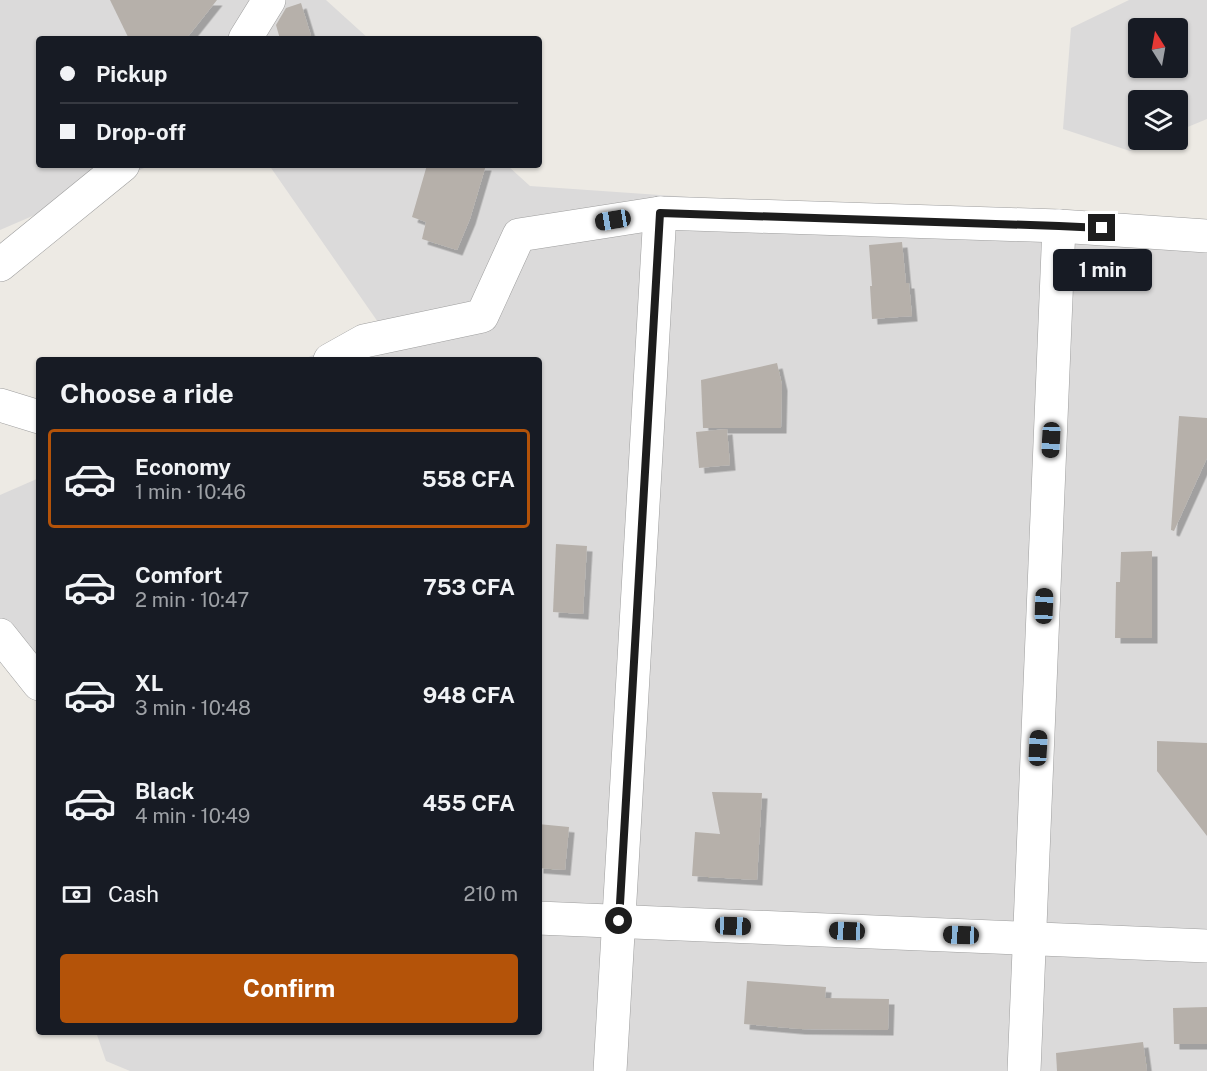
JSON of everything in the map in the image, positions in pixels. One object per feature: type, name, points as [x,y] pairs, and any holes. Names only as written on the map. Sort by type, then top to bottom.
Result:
[{"type":"street","points":[[246,36],[269,0]]},
{"type":"street","points":[[0,265],[119,168]]},
{"type":"street","points":[[610,1071],[660,213]]},
{"type":"street","points":[[335,357],[364,341],[482,316],[519,235],[660,213],[1059,226],[1207,236]]},
{"type":"street","points":[[1024,1071],[1059,226]]},
{"type":"street","points":[[0,405],[36,416]]},
{"type":"street","points":[[0,635],[36,680]]},
{"type":"street","points":[[542,918],[1207,946]]},
{"type":"shaded area","points":[[0,0],[326,0],[366,36],[36,36],[36,168],[144,168],[0,230]]},
{"type":"shaded area","points":[[1129,0],[1207,0],[1207,119],[1188,127],[1188,90],[1128,90],[1128,150],[1132,150],[1130,151],[1063,129],[1071,28]]},
{"type":"shaded area","points":[[271,168],[510,168],[530,186],[1207,233],[1207,1071],[130,1071],[106,1061],[97,1035],[542,1035],[542,357],[309,357],[380,325]]},
{"type":"shaded area","points":[[36,479],[36,687],[0,625],[0,495]]},
{"type":"building","points":[[110,0],[217,0],[188,36],[128,36]]},
{"type":"building","points":[[301,3],[311,36],[279,36],[276,25],[286,8]]},
{"type":"building","points":[[426,168],[485,168],[470,219],[457,250],[422,239],[426,222],[412,217]]},
{"type":"building","points":[[902,242],[912,316],[872,319],[869,245]]},
{"type":"building","points":[[777,363],[782,385],[781,428],[703,428],[701,380]]},
{"type":"building","points":[[1179,416],[1207,418],[1207,458],[1174,531],[1171,530]]},
{"type":"building","points":[[727,429],[730,465],[699,468],[696,432]]},
{"type":"building","points":[[556,544],[587,546],[583,614],[553,612]]},
{"type":"building","points":[[1152,551],[1152,638],[1115,638],[1116,582],[1120,582],[1121,552]]},
{"type":"building","points":[[1157,741],[1207,743],[1207,836],[1157,771]]},
{"type":"building","points":[[712,792],[762,793],[757,880],[692,876],[695,832],[720,834]]},
{"type":"building","points":[[542,824],[569,827],[565,870],[542,868]]},
{"type":"building","points":[[747,981],[826,987],[825,998],[889,999],[888,1030],[800,1029],[744,1024]]},
{"type":"building","points":[[1207,1007],[1207,1044],[1174,1044],[1173,1008]]},
{"type":"building","points":[[1143,1042],[1147,1071],[1057,1071],[1056,1053]]},
{"type":"route","points":[[619,921],[660,213],[1102,228]]}]
